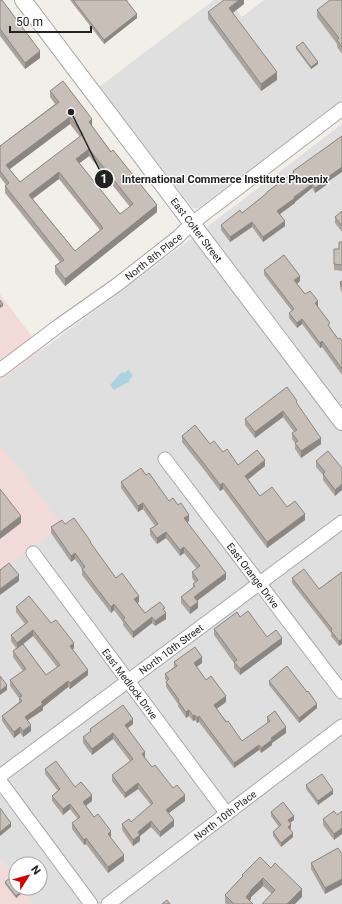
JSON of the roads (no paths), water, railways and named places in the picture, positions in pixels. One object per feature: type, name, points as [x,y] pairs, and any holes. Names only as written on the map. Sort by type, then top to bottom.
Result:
[{"type":"street","name":"East Colter Street","points":[[23,0],[342,422]]},
{"type":"street","name":"North 8th Place","points":[[0,370],[118,284],[178,237],[191,224],[342,110]]},
{"type":"street","name":"East Orange Drive","points":[[165,459],[342,692]]},
{"type":"street","name":"North 10th Street","points":[[0,776],[342,522]]},
{"type":"street","name":"East Medlock Drive","points":[[33,553],[227,814]]},
{"type":"street","name":"North 10th Place","points":[[108,904],[342,726]]},
{"type":"street","points":[[0,781],[91,904]]},
{"type":"water","points":[[129,370],[133,376],[129,380],[130,381],[114,390],[110,385],[122,372],[124,373]]},
{"type":"place","name":"International Commerce Institute Phoenix","points":[[71,112]]}]
